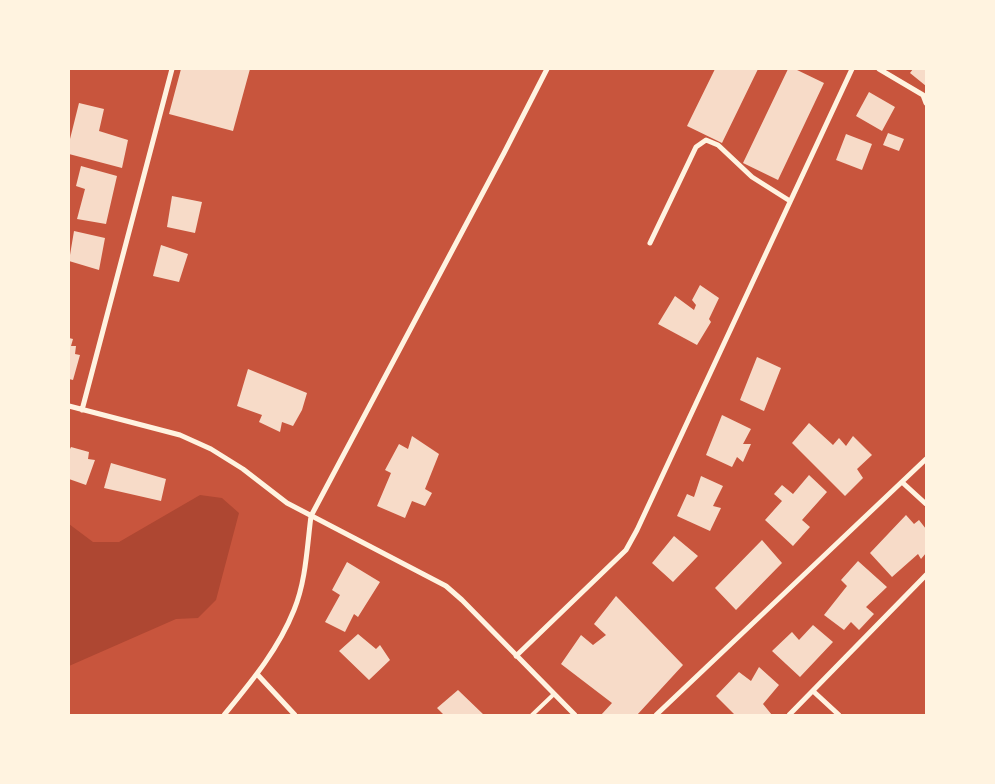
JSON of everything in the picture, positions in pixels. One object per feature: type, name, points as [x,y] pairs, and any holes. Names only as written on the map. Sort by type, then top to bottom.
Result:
[{"type":"street","points":[[82,410],[172,69]]},
{"type":"street","points":[[224,715],[276,649],[295,609],[305,571],[311,516],[547,69]]},
{"type":"street","points":[[516,656],[626,550],[852,69]]},
{"type":"street","points":[[879,69],[923,95],[926,103]]},
{"type":"street","points":[[650,242],[696,147],[706,140],[718,144],[752,177],[790,201]]},
{"type":"street","points":[[69,406],[180,435],[211,449],[243,469],[287,503],[446,586],[575,715]]},
{"type":"street","points":[[656,715],[926,459]]},
{"type":"street","points":[[902,483],[926,504]]},
{"type":"street","points":[[789,715],[926,575]]},
{"type":"street","points":[[257,674],[295,715]]},
{"type":"street","points":[[813,692],[839,715]]},
{"type":"lane","points":[[532,715],[554,694]]},
{"type":"shaded area","points":[[200,495],[222,498],[239,513],[216,600],[198,618],[176,619],[69,666],[69,524],[93,542],[119,542]]},
{"type":"building","points":[[181,69],[250,69],[233,131],[169,114]]},
{"type":"building","points":[[715,69],[758,69],[722,143],[687,126]]},
{"type":"building","points":[[788,69],[795,69],[824,83],[778,180],[743,163]]},
{"type":"building","points":[[913,69],[926,69],[926,86],[910,73]]},
{"type":"building","points":[[869,92],[895,107],[882,131],[856,116]]},
{"type":"building","points":[[79,103],[104,109],[99,131],[128,140],[122,168],[69,154],[69,143]]},
{"type":"building","points":[[888,133],[904,139],[899,151],[883,145]]},
{"type":"building","points":[[846,134],[872,144],[862,170],[836,160]]},
{"type":"building","points":[[81,166],[117,176],[106,224],[77,219],[85,189],[76,186]]},
{"type":"building","points":[[172,196],[202,202],[195,233],[167,227]]},
{"type":"building","points":[[74,231],[105,238],[99,270],[69,261]]},
{"type":"building","points":[[161,245],[188,254],[179,282],[153,276]]},
{"type":"building","points":[[700,285],[719,298],[709,319],[711,322],[697,345],[658,324],[675,296],[694,310],[696,305],[692,300]]},
{"type":"building","points":[[69,338],[73,339],[71,346],[76,346],[75,354],[80,355],[73,380],[69,379]]},
{"type":"building","points":[[757,357],[781,368],[764,411],[740,400]]},
{"type":"building","points":[[248,369],[307,393],[302,410],[293,426],[282,422],[280,432],[259,422],[262,415],[237,406]]},
{"type":"building","points":[[722,415],[751,429],[743,444],[751,444],[743,462],[737,457],[732,467],[706,455]]},
{"type":"building","points":[[809,423],[833,445],[839,438],[846,446],[853,436],[872,455],[857,469],[863,478],[845,496],[792,443]]},
{"type":"building","points":[[412,436],[439,454],[425,489],[432,493],[425,506],[412,501],[405,518],[377,506],[391,473],[385,470],[399,444],[408,449]]},
{"type":"building","points":[[71,447],[89,452],[88,459],[95,460],[86,485],[69,479],[69,451]]},
{"type":"building","points":[[111,463],[166,479],[161,501],[104,488]]},
{"type":"building","points":[[809,475],[827,492],[802,520],[810,527],[793,546],[765,520],[782,501],[774,494],[782,485],[793,494]]},
{"type":"building","points":[[701,476],[723,486],[713,506],[721,508],[710,531],[677,516],[687,494],[694,497]]},
{"type":"building","points":[[906,515],[914,524],[919,520],[926,529],[926,553],[921,559],[918,554],[892,577],[870,553]]},
{"type":"building","points":[[674,536],[698,556],[673,582],[652,563]]},
{"type":"building","points":[[762,540],[782,563],[736,610],[715,588]]},
{"type":"building","points":[[858,561],[887,587],[866,607],[874,614],[859,630],[851,622],[844,630],[824,615],[847,586],[841,580]]},
{"type":"building","points":[[347,562],[380,582],[358,617],[354,614],[345,632],[325,622],[340,595],[332,590]]},
{"type":"building","points":[[616,596],[683,665],[637,715],[601,715],[612,703],[561,664],[581,635],[593,645],[606,635],[594,624]]},
{"type":"building","points":[[813,625],[833,642],[800,677],[772,651],[792,632],[799,640]]},
{"type":"building","points":[[358,634],[376,649],[380,645],[390,660],[369,680],[339,651]]},
{"type":"building","points":[[759,667],[779,685],[763,704],[772,715],[735,715],[716,696],[739,672],[751,681]]},
{"type":"building","points":[[458,690],[484,715],[444,715],[437,708]]}]
